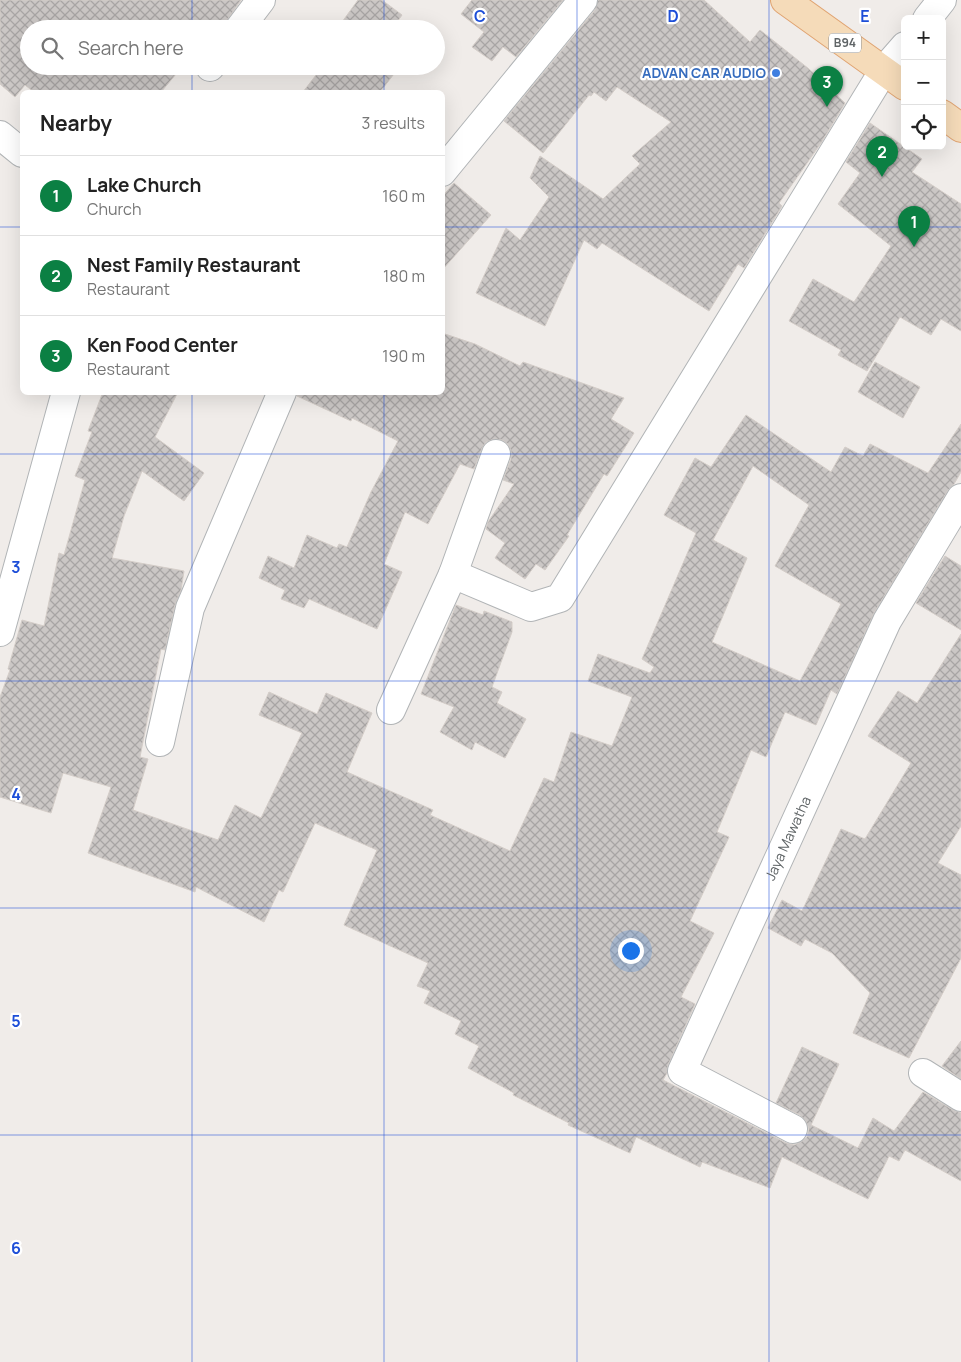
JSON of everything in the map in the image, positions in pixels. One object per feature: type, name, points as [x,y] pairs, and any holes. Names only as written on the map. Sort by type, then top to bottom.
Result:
[{"type":"main road","name":"B94","points":[[785,0],[895,78]]},
{"type":"main road","points":[[946,117],[961,128]]},
{"type":"street","points":[[246,20],[261,0]]},
{"type":"street","points":[[445,168],[583,0]]},
{"type":"street","points":[[930,15],[942,0]]},
{"type":"street","points":[[453,574],[531,607],[560,598],[895,78],[901,59]]},
{"type":"street","points":[[0,135],[20,151]]},
{"type":"street","points":[[0,632],[65,395]]},
{"type":"street","points":[[160,742],[190,608],[281,395]]},
{"type":"street","points":[[392,710],[453,574],[496,454]]},
{"type":"street","name":"Jaya Mawatha","points":[[792,1129],[682,1072],[887,621],[961,498]]},
{"type":"street","points":[[923,1073],[961,1097]]},
{"type":"building","points":[[0,0],[241,0],[227,20],[20,20],[20,75],[175,75],[163,90],[31,90],[25,85],[15,97],[0,84]]},
{"type":"building","points":[[358,0],[382,0],[402,15],[398,20],[344,20]]},
{"type":"building","points":[[472,0],[563,0],[516,57],[503,47],[492,61],[472,47],[484,32],[461,14]]},
{"type":"building","points":[[598,0],[704,0],[750,42],[760,30],[809,69],[845,103],[821,143],[779,203],[782,206],[744,268],[738,264],[709,311],[602,243],[597,249],[584,240],[545,326],[476,293],[506,228],[520,240],[549,197],[530,178],[540,156],[603,199],[640,164],[632,156],[671,122],[617,87],[606,101],[594,92],[591,96],[589,95],[543,153],[504,121],[595,10]]},
{"type":"building","points":[[316,75],[393,75],[382,90],[305,90]]},
{"type":"building","points":[[870,123],[901,144],[901,150],[909,150],[922,159],[912,172],[961,204],[961,331],[941,319],[931,335],[900,317],[867,371],[838,355],[841,350],[789,321],[813,279],[854,302],[891,246],[838,204],[860,173],[846,162]]},
{"type":"building","points":[[454,183],[491,215],[445,267],[445,194]]},
{"type":"building","points":[[445,334],[475,344],[520,366],[523,362],[624,398],[611,419],[634,433],[607,476],[604,474],[567,535],[569,536],[545,570],[536,564],[525,579],[495,558],[505,543],[486,529],[488,522],[514,484],[503,480],[511,459],[511,451],[508,444],[502,440],[494,439],[486,442],[474,469],[460,464],[428,524],[405,512],[384,564],[402,572],[377,629],[309,599],[304,608],[281,599],[285,590],[259,578],[268,556],[294,568],[307,535],[337,548],[339,544],[347,547],[371,492],[398,441],[352,418],[351,421],[297,396],[445,395]]},
{"type":"building","points":[[875,362],[920,387],[903,418],[858,392]]},
{"type":"building","points":[[102,395],[176,395],[155,437],[204,473],[184,501],[142,471],[124,516],[112,558],[184,571],[181,590],[175,605],[165,650],[161,649],[140,757],[148,759],[133,810],[218,840],[235,805],[261,818],[302,733],[259,715],[269,692],[317,714],[326,693],[372,713],[347,772],[433,810],[430,815],[510,851],[544,778],[554,782],[571,732],[612,746],[632,697],[588,681],[598,654],[650,673],[654,667],[642,659],[696,533],[664,515],[695,458],[711,467],[746,415],[831,472],[845,447],[863,456],[870,444],[928,473],[961,424],[961,472],[948,490],[874,613],[837,694],[831,690],[816,725],[785,712],[766,757],[751,750],[717,832],[729,837],[690,921],[714,933],[681,997],[695,1004],[663,1080],[786,1143],[794,1145],[807,1137],[809,1129],[806,1121],[800,1115],[776,1103],[802,1047],[839,1064],[811,1125],[858,1148],[873,1118],[894,1131],[923,1092],[961,1113],[961,1181],[905,1150],[899,1161],[889,1156],[868,1199],[782,1157],[770,1188],[702,1162],[700,1167],[636,1137],[630,1153],[568,1125],[569,1123],[513,1095],[514,1093],[468,1068],[479,1046],[455,1034],[461,1021],[424,1003],[430,991],[417,986],[428,963],[344,925],[377,850],[315,823],[283,892],[279,890],[264,922],[196,887],[195,892],[88,853],[111,787],[63,773],[51,813],[0,797],[0,697],[10,670],[8,669],[22,620],[44,626],[59,553],[64,555],[85,480],[75,476],[92,432],[88,431]],"holes":[[[753,466],[809,505],[775,566],[841,604],[800,681],[712,642],[747,558],[713,540]]]},
{"type":"building","points":[[945,556],[961,566],[961,630],[916,603]]},
{"type":"building","points":[[456,605],[483,615],[484,611],[512,622],[512,632],[492,687],[502,692],[497,703],[526,719],[505,758],[475,742],[472,750],[440,732],[454,707],[421,694]]},
{"type":"building","points":[[961,634],[961,826],[938,863],[961,875],[961,958],[909,1058],[853,1033],[870,993],[832,953],[805,939],[801,946],[768,928],[782,900],[802,911],[841,829],[865,839],[911,763],[868,736],[898,691],[917,703]]},
{"type":"building","points":[[961,1041],[961,1079],[942,1066]]},
{"type":"place","name":"ADVAN CAR AUDIO","points":[[776,73]]},
{"type":"place","name":"Ken Food Center","points":[[827,107]]},
{"type":"place","name":"Nest Family Restaurant","points":[[882,177]]},
{"type":"place","name":"Lake Church","points":[[914,247]]}]
